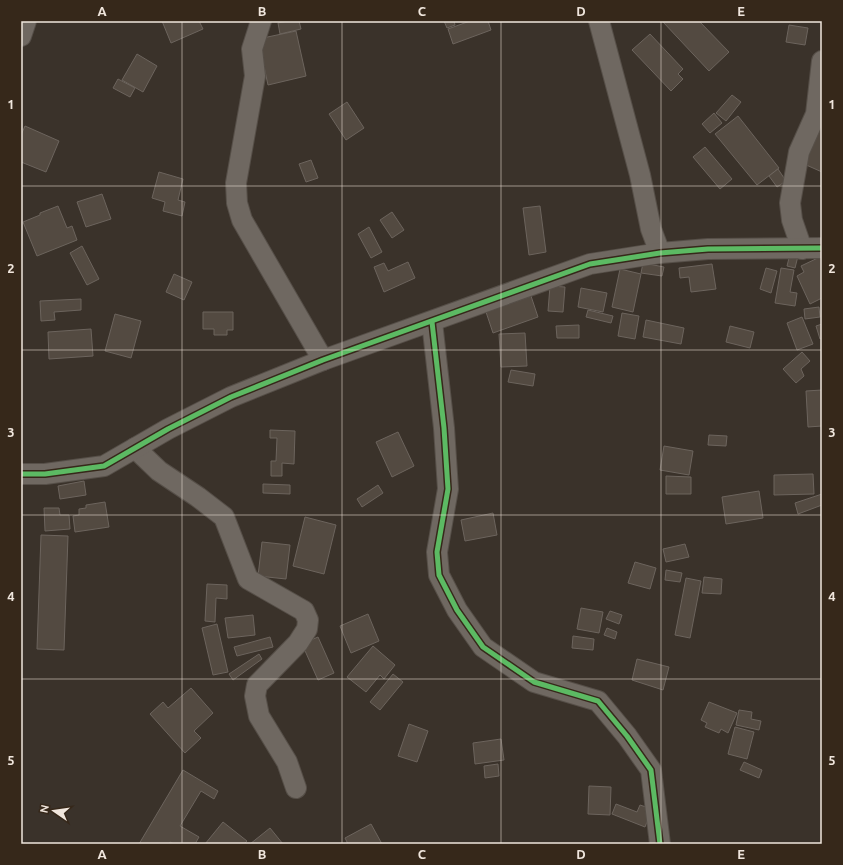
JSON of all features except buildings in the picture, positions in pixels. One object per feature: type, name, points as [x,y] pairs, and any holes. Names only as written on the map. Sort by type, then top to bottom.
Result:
[{"type":"street","points":[[21,36],[26,21]]},
{"type":"street","points":[[261,21],[252,49],[255,76],[236,183],[237,203],[242,220],[322,360]]},
{"type":"street","points":[[598,21],[640,175],[651,229],[660,253]]},
{"type":"street","points":[[802,249],[792,220],[790,203],[799,152],[816,114],[822,61]]},
{"type":"street","points":[[21,474],[45,474],[104,466],[168,429],[231,397],[322,360],[432,322],[590,264],[660,253],[708,249],[822,248]]},
{"type":"street","points":[[432,322],[444,428],[448,489],[437,552],[439,575],[457,610],[483,647],[534,682],[598,701],[627,736],[651,770],[660,844]]},
{"type":"street","points":[[135,448],[159,471],[198,497],[224,517],[248,579],[304,611],[308,620],[307,630],[298,643],[257,686],[255,696],[259,716],[287,762],[296,788]]},
{"type":"cycle path","points":[[21,474],[45,474],[104,466],[168,429],[231,397],[323,360],[590,264],[660,253],[708,249],[822,248]]},
{"type":"cycle path","points":[[432,322],[444,428],[448,489],[437,552],[439,575],[457,610],[483,647],[534,682],[598,701],[627,736],[651,770],[660,844]]}]
